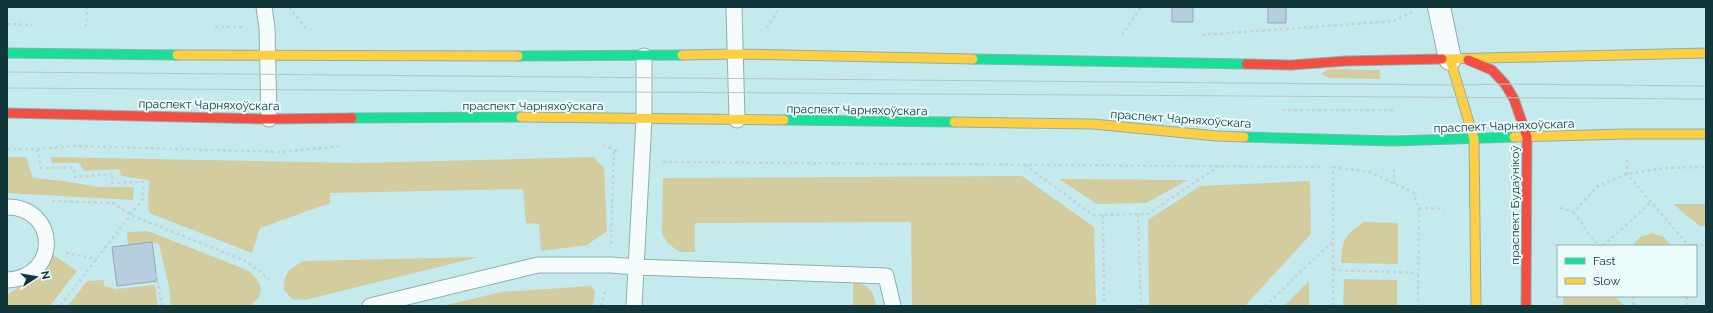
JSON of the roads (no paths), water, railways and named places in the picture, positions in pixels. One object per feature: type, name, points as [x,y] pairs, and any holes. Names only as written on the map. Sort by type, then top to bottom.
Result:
[{"type":"main road","points":[[7,53],[266,56],[644,56],[736,54],[1291,65],[1346,61],[1706,53]]},
{"type":"main road","points":[[1458,59],[1474,139],[1476,306]]},
{"type":"main road","name":"праспект Будаўнікоў","points":[[1458,59],[1492,70],[1506,84],[1514,99],[1527,137],[1526,306]]},
{"type":"main road","name":"праспект Чарняхоўскага","points":[[7,113],[269,118],[537,117],[1093,124],[1218,136],[1394,141],[1626,134],[1706,134]]},
{"type":"street","points":[[1429,7],[1458,59]]},
{"type":"lane","points":[[264,7],[267,28],[266,56],[269,118]]},
{"type":"lane","points":[[734,7],[737,120]]},
{"type":"lane","points":[[634,306],[644,119],[644,56]]},
{"type":"lane","points":[[7,207],[16,207],[28,211],[40,221],[46,236],[46,249],[42,262],[36,270],[19,279],[7,280]]},
{"type":"lane","points":[[370,306],[538,265],[611,265],[886,276],[893,306]]},
{"type":"tram line","points":[[7,72],[1706,86]]},
{"type":"tram line","points":[[7,88],[1706,99]]}]
